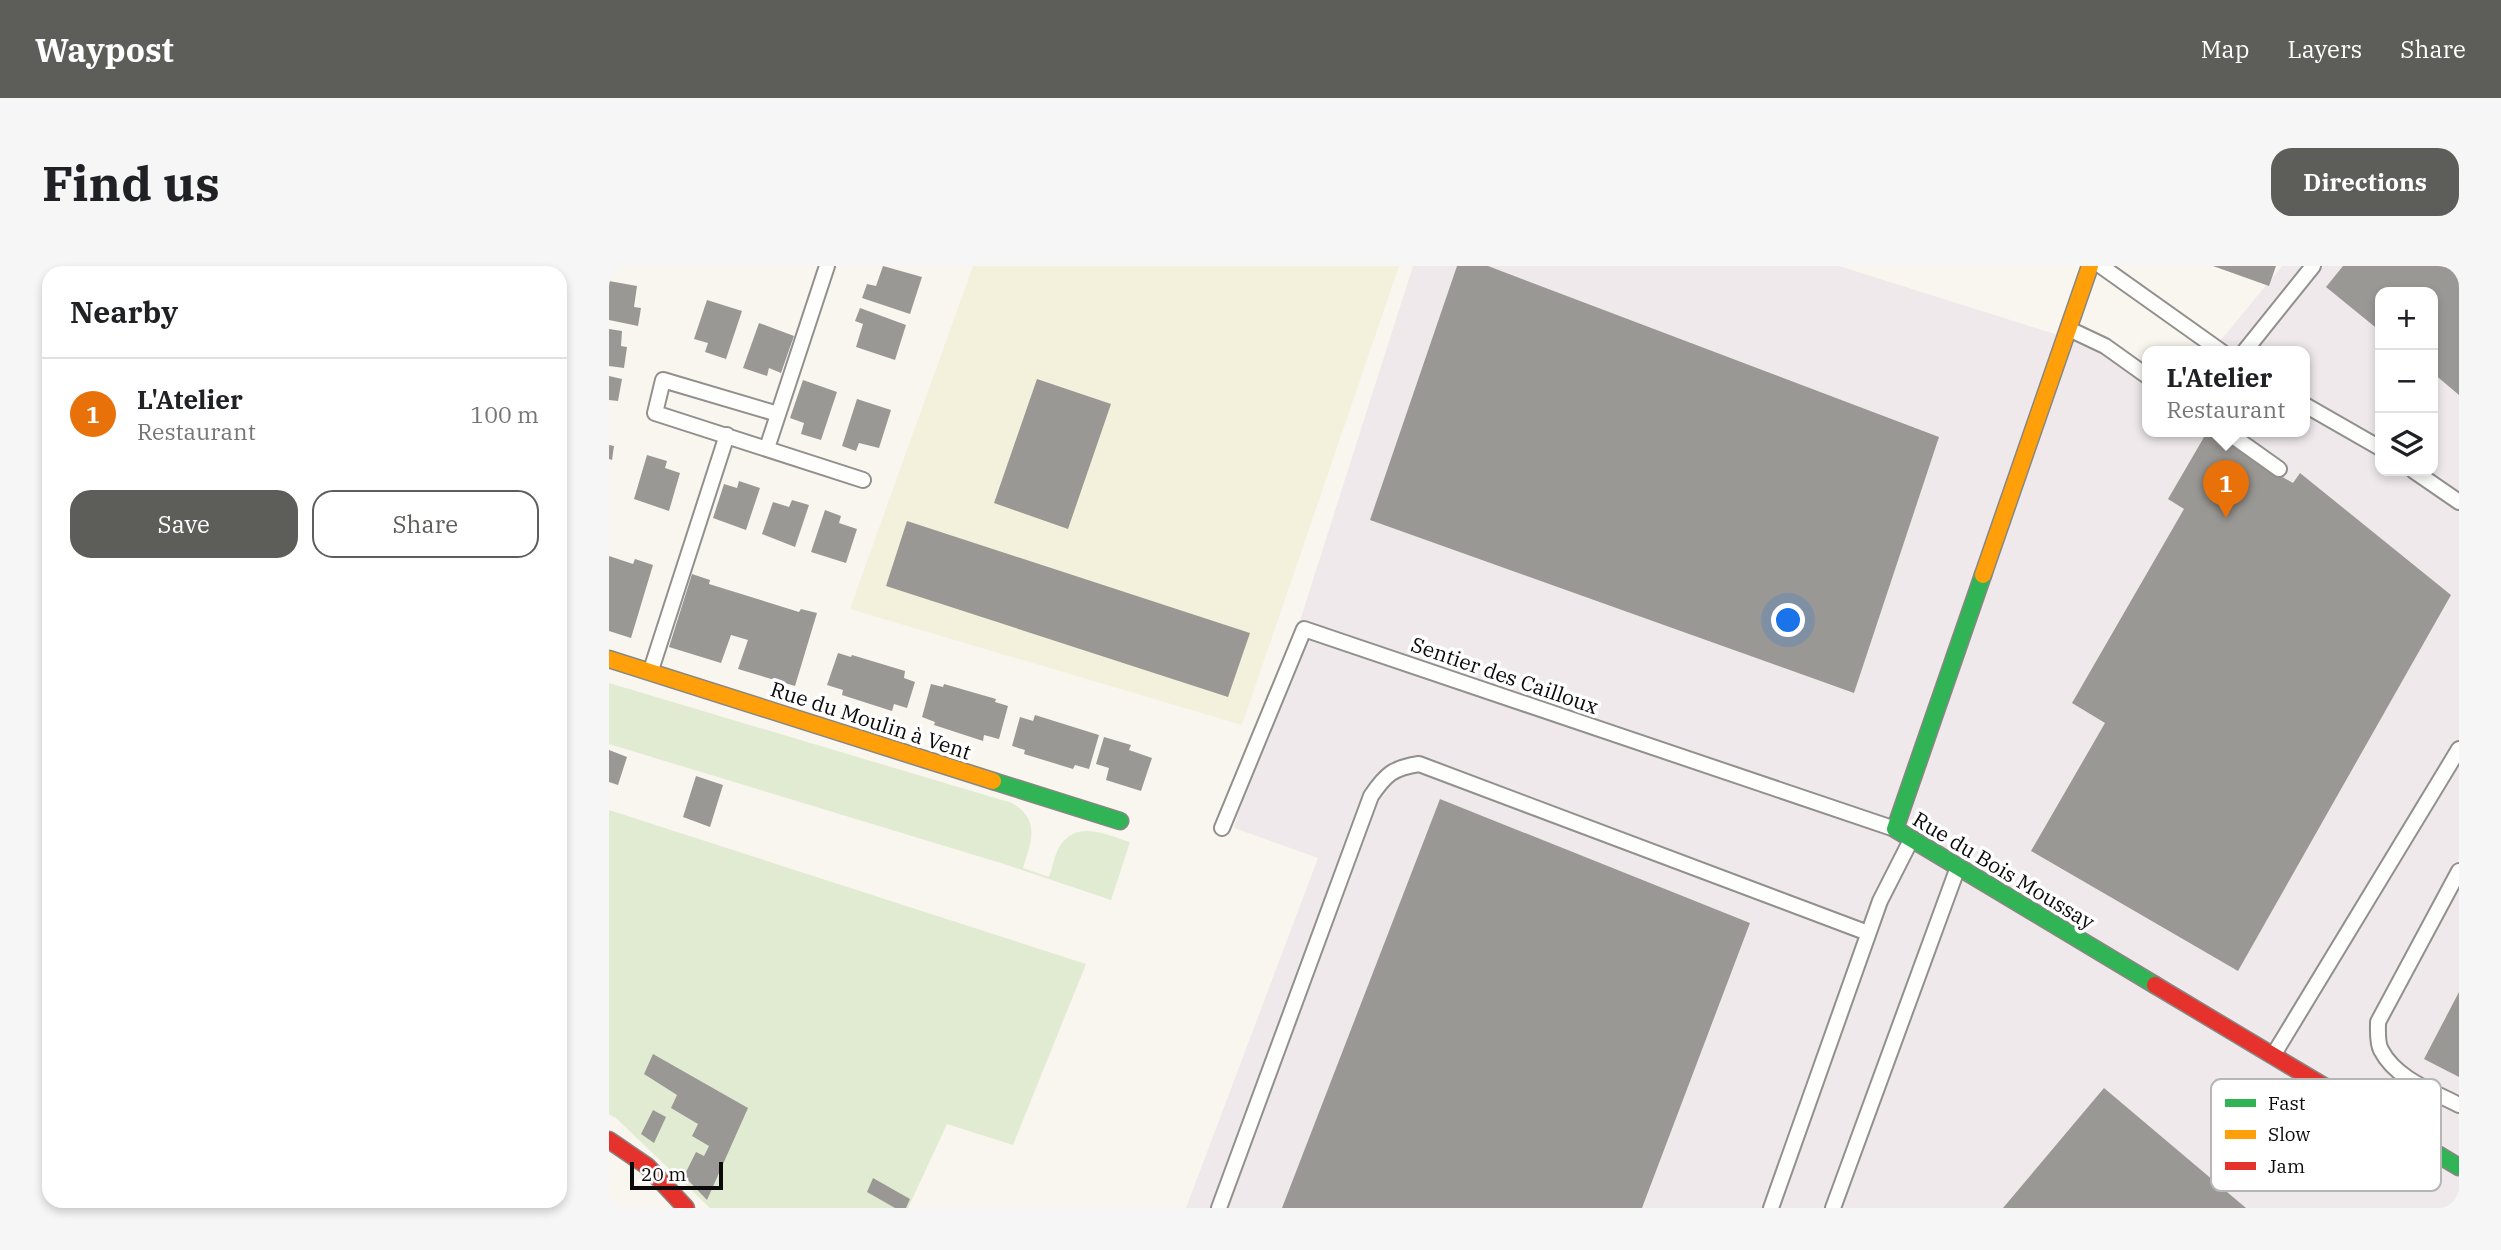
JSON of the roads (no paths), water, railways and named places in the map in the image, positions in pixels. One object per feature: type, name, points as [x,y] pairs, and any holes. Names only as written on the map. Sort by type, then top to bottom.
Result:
[{"type":"street","name":"Rue du Bois Moussay","points":[[2090,266],[1895,829],[2313,1079]]},
{"type":"street","name":"Rue du Moulin à Vent","points":[[609,659],[1120,821]]},
{"type":"street","points":[[609,1140],[647,1166],[686,1208]]},
{"type":"street","name":"Rue du Bois Moussay","points":[[2441,1156],[2459,1167]]},
{"type":"lane","points":[[767,448],[827,266]]},
{"type":"lane","points":[[2101,266],[2214,346]]},
{"type":"lane","points":[[2249,346],[2313,266]]},
{"type":"lane","points":[[2068,329],[2105,346],[2142,372]]},
{"type":"lane","points":[[778,414],[663,380],[655,413],[863,480]]},
{"type":"lane","points":[[2310,408],[2375,445]]},
{"type":"lane","points":[[650,672],[727,435]]},
{"type":"lane","points":[[2234,437],[2279,469]]},
{"type":"lane","points":[[2421,476],[2459,502]]},
{"type":"lane","name":"Sentier des Cailloux","points":[[1222,828],[1304,629],[1895,829]]},
{"type":"lane","points":[[2273,1055],[2459,749]]},
{"type":"lane","points":[[1219,1208],[1371,796],[1384,777],[1401,767],[1419,764],[1868,933]]},
{"type":"lane","points":[[1771,1208],[1880,901],[1911,839]]},
{"type":"lane","points":[[1833,1208],[1958,867]]},
{"type":"lane","points":[[2409,1079],[2395,1068],[2379,1048],[2378,1022],[2459,871]]},
{"type":"lane","points":[[2441,1096],[2459,1105]]},
{"type":"place","name":"L'Atelier","points":[[2226,518]]}]
